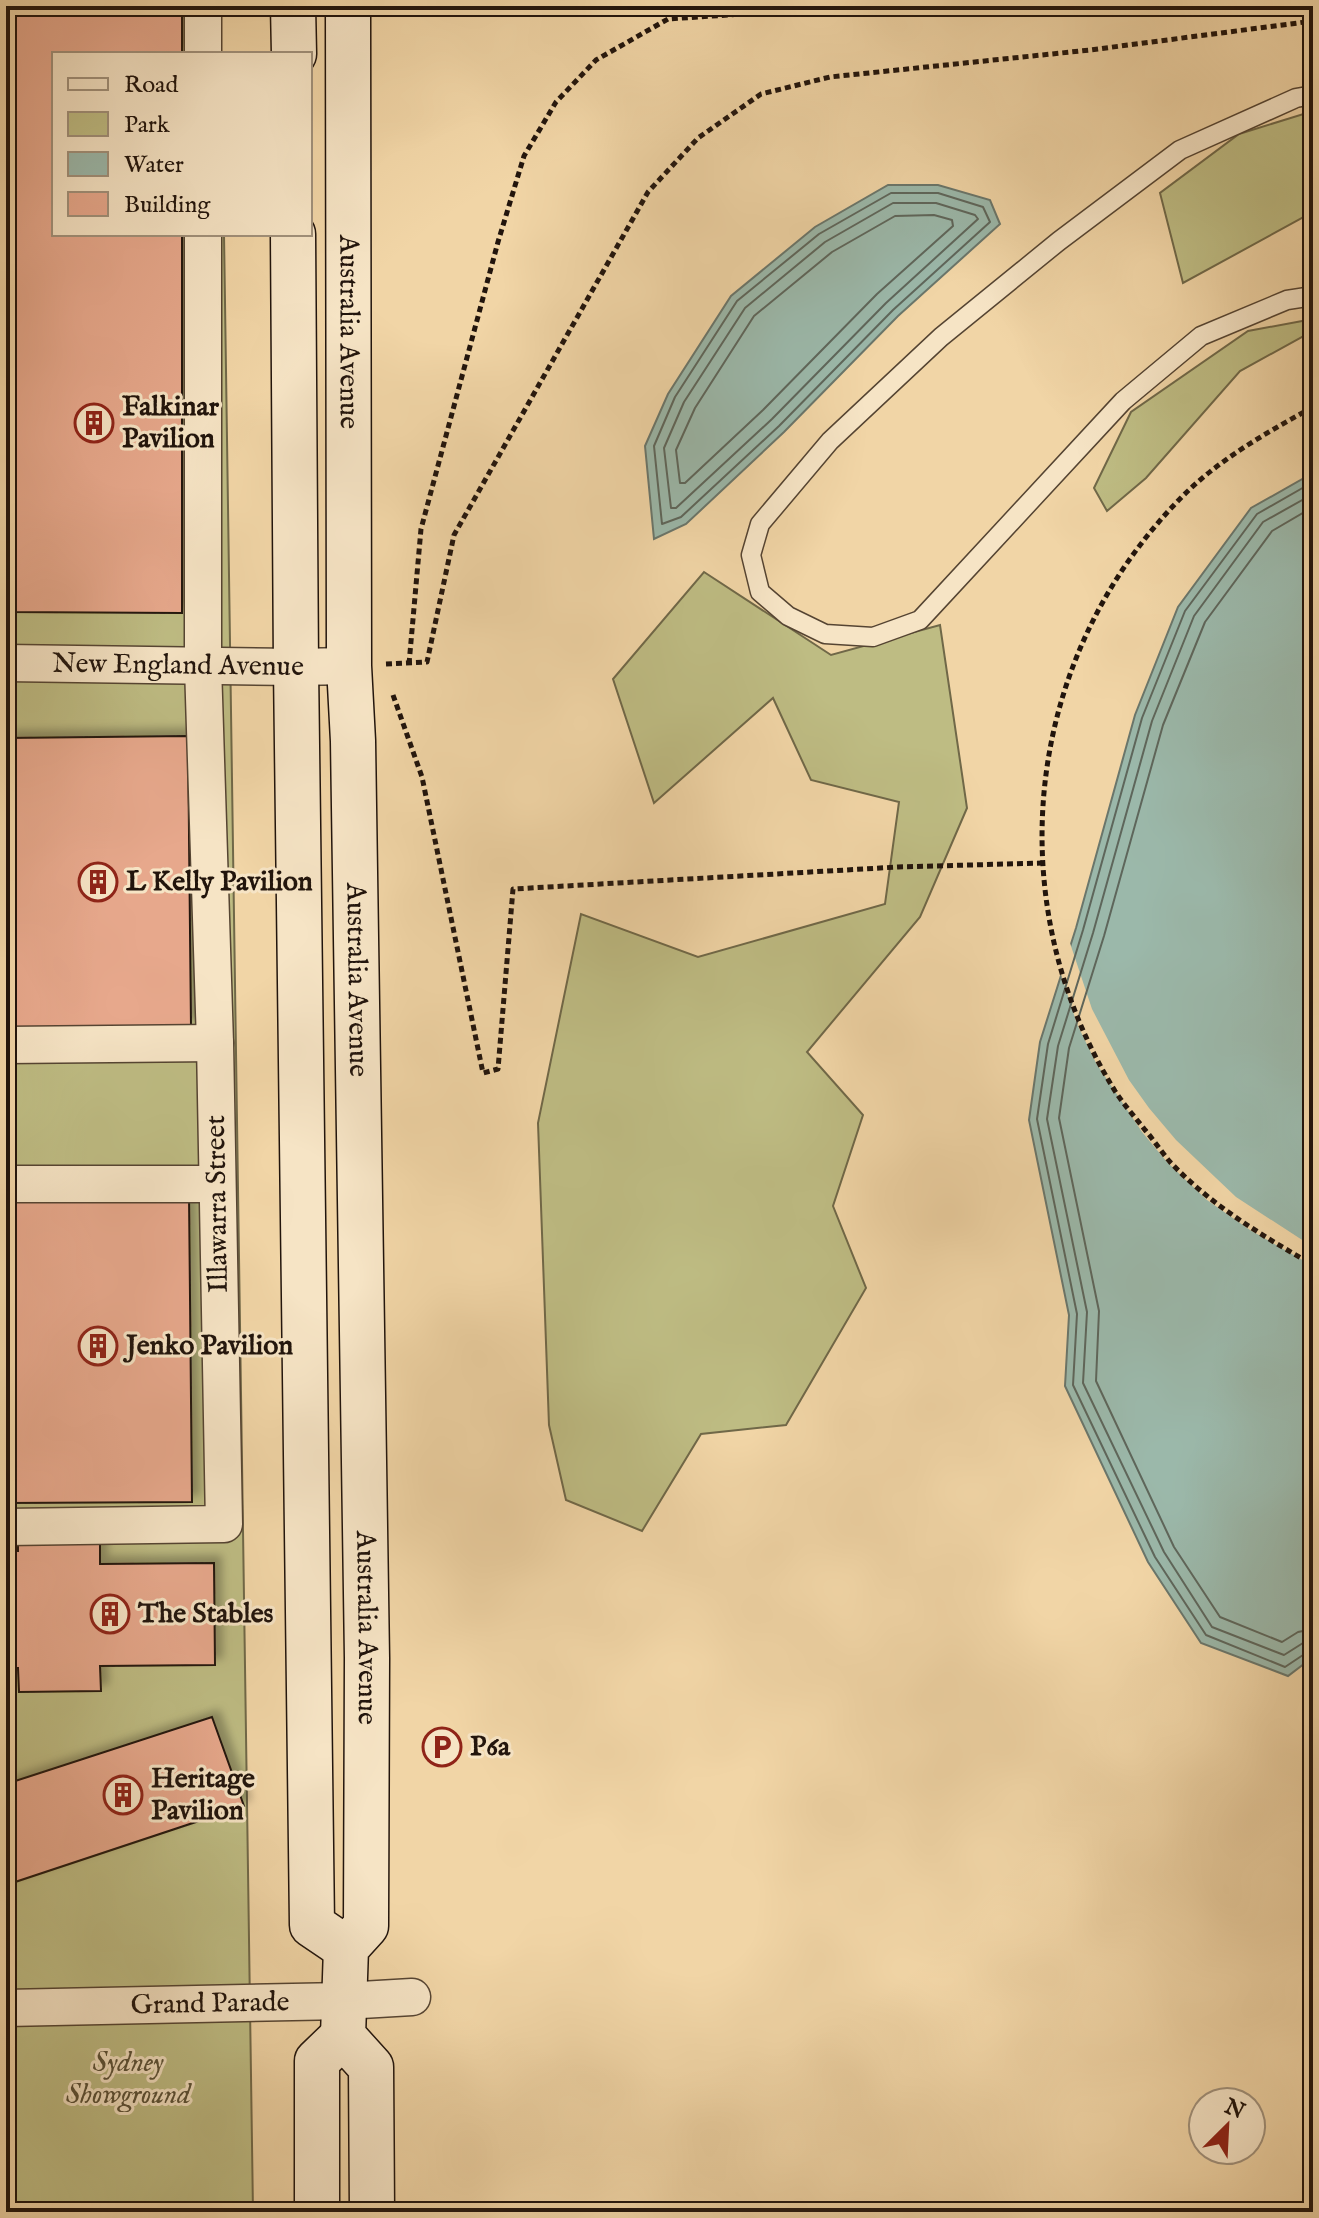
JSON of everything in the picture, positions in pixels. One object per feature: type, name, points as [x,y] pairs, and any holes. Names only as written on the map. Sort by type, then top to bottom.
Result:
[{"type":"main road","points":[[293,6],[294,52]]},
{"type":"main road","name":"Australia Avenue","points":[[344,2019],[346,1948],[366,1926],[367,1658],[353,741],[374,668],[348,6]]},
{"type":"main road","name":"Australia Avenue","points":[[293,236],[312,1925],[346,1948]]},
{"type":"main road","points":[[317,2212],[317,2061],[344,2019],[371,2067],[372,2212]]},
{"type":"street","points":[[203,6],[203,52]]},
{"type":"street","name":"Illawarra Street","points":[[6,1527],[224,1524],[215,1043],[218,666],[203,236]]},
{"type":"street","name":"New England Avenue","points":[[6,663],[374,668]]},
{"type":"street","points":[[6,1045],[215,1043]]},
{"type":"street","points":[[6,1184],[217,1184]]},
{"type":"street","name":"Grand Parade","points":[[6,2008],[344,2019],[412,1997]]},
{"type":"lane","points":[[1313,95],[1296,98],[1180,150],[1059,241],[941,337],[830,441],[760,524],[751,555],[760,592],[788,616],[825,634],[873,637],[920,620],[1123,401],[1201,336],[1287,300],[1313,296]]},
{"type":"path","points":[[409,664],[421,529],[524,156],[556,102],[596,60],[668,19],[787,11],[1004,6]]},
{"type":"path","points":[[374,668],[427,662],[454,535],[648,192],[698,138],[736,111],[761,94],[830,77],[1090,50],[1313,21]]},
{"type":"path","points":[[1313,407],[1246,444],[1176,503],[1118,575],[1075,656],[1049,744],[1042,802],[1042,863],[1049,926],[1075,1012],[1116,1092],[1171,1163],[1240,1222],[1313,1265]]},
{"type":"path","points":[[391,689],[422,777],[483,1073],[498,1069],[513,889],[898,867],[1042,863]]},
{"type":"green space","name":"Sydney Showground","points":[[6,6],[220,6],[221,52],[52,52],[52,236],[224,236],[253,2212],[6,2212]]},
{"type":"green space","points":[[1313,111],[1313,212],[1183,283],[1160,193],[1239,134]]},
{"type":"green space","points":[[1313,319],[1313,331],[1240,371],[1146,478],[1107,511],[1094,488],[1131,412],[1248,331]]},
{"type":"green space","points":[[704,572],[831,655],[940,625],[967,808],[920,917],[807,1052],[863,1115],[833,1206],[866,1288],[786,1425],[701,1434],[642,1531],[566,1500],[549,1425],[538,1123],[581,914],[698,957],[885,904],[899,802],[811,780],[773,698],[654,803],[613,679]]},
{"type":"water","points":[[888,185],[938,185],[990,200],[1000,224],[898,316],[784,432],[686,524],[654,539],[645,446],[668,394],[731,296],[815,227]]},
{"type":"water","points":[[1313,473],[1313,1657],[1288,1676],[1201,1643],[1148,1562],[1065,1386],[1069,1315],[1029,1120],[1040,1042],[1076,928],[1135,715],[1178,607],[1251,508]]},
{"type":"pier","points":[[1068,937],[1092,1009],[1129,1080],[1149,1108],[1176,1140],[1236,1197],[1313,1247],[1313,1266],[1250,1230],[1207,1200],[1167,1162],[1142,1132],[1096,1063],[1077,1024],[1059,968]]},
{"type":"building","name":"Falkinar Pavilion","points":[[6,6],[182,6],[182,52],[52,52],[52,236],[182,236],[182,613],[6,612]]},
{"type":"building","name":"L Kelly Pavilion","points":[[188,736],[191,1027],[6,1028],[6,738]]},
{"type":"building","name":"Jenko Pavilion","points":[[6,1194],[189,1194],[192,1502],[6,1503]]},
{"type":"building","name":"The Stables","points":[[100,1540],[100,1564],[214,1563],[215,1665],[100,1666],[101,1691],[19,1692],[18,1668],[6,1668],[6,1551],[18,1551],[18,1541]]},
{"type":"building","name":"Heritage Pavilion","points":[[212,1717],[244,1806],[6,1885],[6,1784]]},
{"type":"place","name":"Falkinar Pavilion","points":[[94,423]]},
{"type":"place","name":"L Kelly Pavilion","points":[[98,882]]},
{"type":"place","name":"Jenko Pavilion","points":[[98,1346]]},
{"type":"place","name":"The Stables","points":[[110,1614]]},
{"type":"place","name":"P6a","points":[[442,1747]]},
{"type":"place","name":"Heritage Pavilion","points":[[123,1795]]}]
